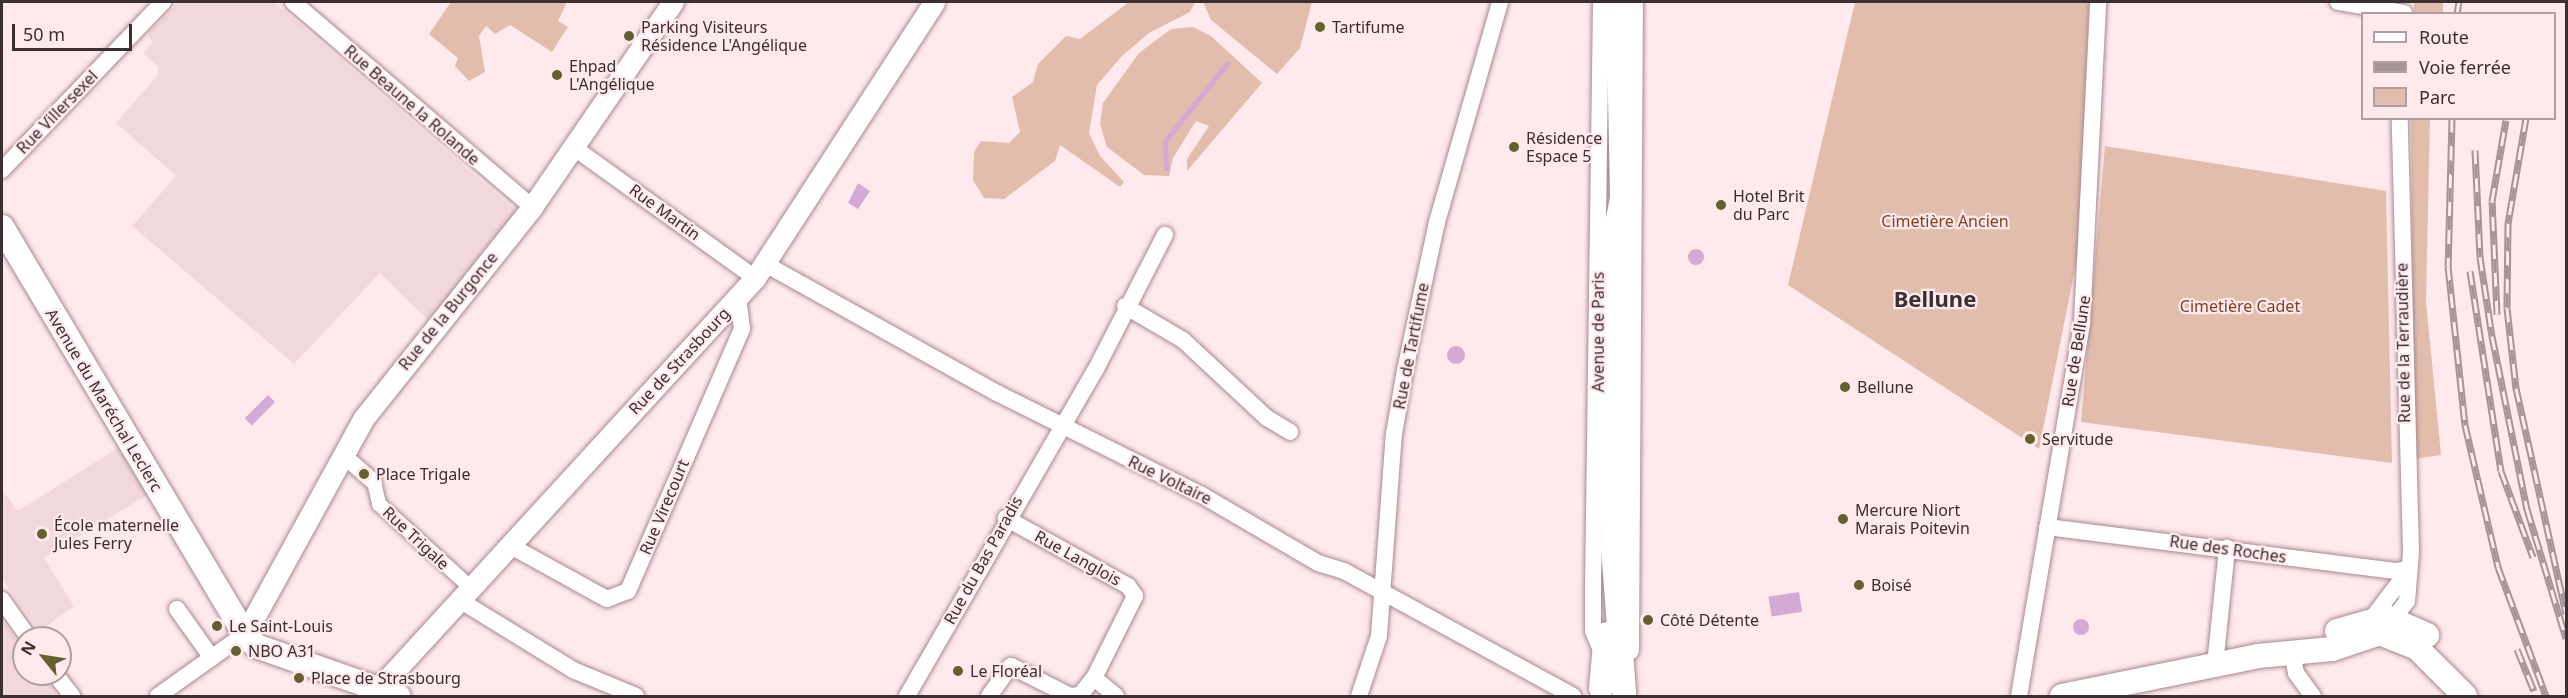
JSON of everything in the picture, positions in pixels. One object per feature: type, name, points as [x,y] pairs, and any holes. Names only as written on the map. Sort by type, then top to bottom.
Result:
[{"type":"main road","name":"Avenue de Paris","points":[[1615,694],[1621,543],[1614,514],[1622,422],[1617,229],[1622,198],[1618,2]]},
{"type":"main road","name":"Avenue du Maréchal Leclerc","points":[[2,227],[245,634]]},
{"type":"main road","name":"Avenue de Paris","points":[[1615,694],[1605,658],[1621,543]]},
{"type":"main road","points":[[2258,656],[2332,649],[2383,622]]},
{"type":"main road","points":[[2062,696],[2258,656],[2383,622],[2439,645],[2482,696]]},
{"type":"main road","points":[[2383,622],[2417,648],[2465,696]]},
{"type":"main road","points":[[245,634],[256,646],[384,693]]},
{"type":"street","name":"Rue Villersexel","points":[[2,170],[163,2]]},
{"type":"street","name":"Rue Beaune la Rolande","points":[[293,2],[532,207]]},
{"type":"street","name":"Rue de la Burgonce","points":[[245,634],[343,455],[376,401],[532,207],[673,2]]},
{"type":"street","name":"Rue de Strasbourg","points":[[384,693],[509,545],[738,298],[760,271],[856,115],[933,2]]},
{"type":"street","name":"Rue de Tartifume","points":[[1359,696],[1373,665],[1382,594],[1394,434],[1405,370],[1437,222],[1500,2]]},
{"type":"street","name":"Avenue de Paris","points":[[1601,2],[1593,631],[1605,658]]},
{"type":"street","name":"Avenue de Paris","points":[[1621,543],[1622,422],[1636,203],[1622,151],[1635,2]]},
{"type":"street","name":"Rue de Bellune","points":[[2019,696],[2088,268],[2098,2]]},
{"type":"street","points":[[2338,2],[2405,9]]},
{"type":"street","name":"Rue de la Terraudière","points":[[2383,622],[2407,601],[2410,568],[2400,120]]},
{"type":"street","name":"Rue Martin","points":[[573,147],[760,271]]},
{"type":"street","name":"Rue du Bas Paradis","points":[[907,696],[1060,423],[1096,369],[1125,306],[1165,235]]},
{"type":"street","name":"Rue Voltaire","points":[[760,271],[1060,423],[1573,696]]},
{"type":"street","name":"Rue Virecourt","points":[[509,545],[607,599],[628,591],[742,329],[738,298]]},
{"type":"street","points":[[1125,306],[1183,340],[1267,418],[1290,432]]},
{"type":"street","points":[[343,455],[374,482]]},
{"type":"street","name":"Rue Trigale","points":[[374,482],[378,504],[466,595]]},
{"type":"street","name":"Rue Langlois","points":[[988,696],[1011,666],[1070,696],[1080,694],[1095,678],[1133,603],[1133,590],[1006,518]]},
{"type":"street","name":"Rue des Roches","points":[[2047,527],[2397,571],[2410,568]]},
{"type":"street","points":[[2216,664],[2227,548]]},
{"type":"street","points":[[2383,622],[2410,568]]},
{"type":"street","points":[[466,595],[573,670],[636,696]]},
{"type":"street","points":[[2,600],[20,626]]},
{"type":"street","points":[[177,609],[212,658]]},
{"type":"street","points":[[158,696],[245,634]]},
{"type":"street","points":[[2292,654],[2296,673],[2313,696]]},
{"type":"street","points":[[1095,678],[1116,696]]},
{"type":"shaded area","points":[[179,2],[274,2],[516,211],[428,320],[380,273],[294,364],[132,226],[176,176],[116,123],[158,75],[158,67],[143,53],[152,43],[148,34]]},
{"type":"shaded area","points":[[858,183],[870,191],[858,209],[848,203]]},
{"type":"shaded area","points":[[1696,249],[1702,251],[1704,257],[1702,263],[1696,265],[1690,263],[1688,257],[1690,251]]},
{"type":"shaded area","points":[[1456,346],[1462,349],[1465,355],[1462,361],[1456,364],[1450,361],[1447,355],[1450,349]]},
{"type":"shaded area","points":[[268,395],[275,402],[252,425],[245,418]]},
{"type":"shaded area","name":"École maternelle Jules Ferry","points":[[118,448],[147,495],[44,558],[74,606],[47,626],[36,626],[2,579],[2,490],[18,511]]},
{"type":"shaded area","points":[[1799,592],[1802,612],[1772,617],[1768,597]]},
{"type":"shaded area","points":[[2081,619],[2089,627],[2081,635],[2073,627]]},
{"type":"shaded area","points":[[2,620],[12,634],[12,686],[50,686],[57,696],[2,696]]},
{"type":"green space","points":[[451,2],[567,2],[558,21],[568,27],[552,52],[510,25],[495,34],[486,26],[479,36],[485,72],[469,81],[455,66],[458,58],[429,34]]},
{"type":"green space","points":[[1129,2],[1195,2],[1190,12],[1149,33],[1122,56],[1097,85],[1089,133],[1100,156],[1124,182],[1120,187],[1060,145],[1055,161],[1004,199],[984,198],[973,180],[974,152],[981,141],[1009,143],[1020,132],[1012,97],[1033,82],[1038,64],[1066,36],[1080,39]]},
{"type":"green space","points":[[1203,2],[1312,2],[1300,48],[1277,74],[1211,20]]},
{"type":"green space","name":"Cimetière Ancien","points":[[1855,2],[2089,2],[2081,239],[2039,449],[1788,285]]},
{"type":"green space","points":[[2414,2],[2443,2],[2443,12],[2414,12]]},
{"type":"green space","points":[[1193,27],[1211,36],[1262,83],[1187,171],[1187,159],[1209,126],[1196,121],[1173,158],[1169,176],[1144,175],[1107,147],[1100,124],[1103,103],[1139,53],[1171,29]]},
{"type":"green space","points":[[2411,120],[2430,120],[2426,301],[2441,455],[2414,459]]},
{"type":"green space","name":"Cimetière Cadet","points":[[2105,146],[2386,191],[2392,463],[2081,422]]},
{"type":"waterway","points":[[1166,169],[1165,141],[1227,64]]},
{"type":"railway","points":[[2457,12],[2459,2]]},
{"type":"railway","points":[[2452,120],[2448,266],[2465,425],[2498,567],[2546,696]]},
{"type":"railway","points":[[2497,314],[2492,201],[2506,120]]},
{"type":"railway","points":[[2526,120],[2508,223],[2507,308],[2516,388],[2566,614]]},
{"type":"railway","points":[[2475,150],[2480,257],[2492,336],[2527,509],[2566,638]]},
{"type":"railway","points":[[2470,271],[2501,471],[2533,557]]},
{"type":"railway","points":[[2517,649],[2534,691]]},
{"type":"place","name":"Tartifume","points":[[1320,27]]},
{"type":"place","name":"Parking Visiteurs Résidence L'Angélique","points":[[629,36]]},
{"type":"place","name":"Ehpad L'Angélique","points":[[557,75]]},
{"type":"place","name":"Résidence Espace 5","points":[[1514,147]]},
{"type":"place","name":"Hotel Brit du Parc","points":[[1721,205]]},
{"type":"place","name":"Bellune","points":[[1845,387]]},
{"type":"place","name":"Servitude","points":[[2030,439]]},
{"type":"place","name":"Place Trigale","points":[[364,474]]},
{"type":"place","name":"Mercure Niort Marais Poitevin","points":[[1843,519]]},
{"type":"place","name":"École maternelle Jules Ferry","points":[[42,534]]},
{"type":"place","name":"Boisé","points":[[1859,585]]},
{"type":"place","name":"Côté Détente","points":[[1648,620]]},
{"type":"place","name":"Le Saint-Louis","points":[[217,626]]},
{"type":"place","name":"NBO A31","points":[[236,651]]},
{"type":"place","name":"Le Floréal","points":[[958,671]]},
{"type":"place","name":"Place de Strasbourg","points":[[299,678]]},
{"type":"district","name":"Bellune","points":[[1935,299]]}]
